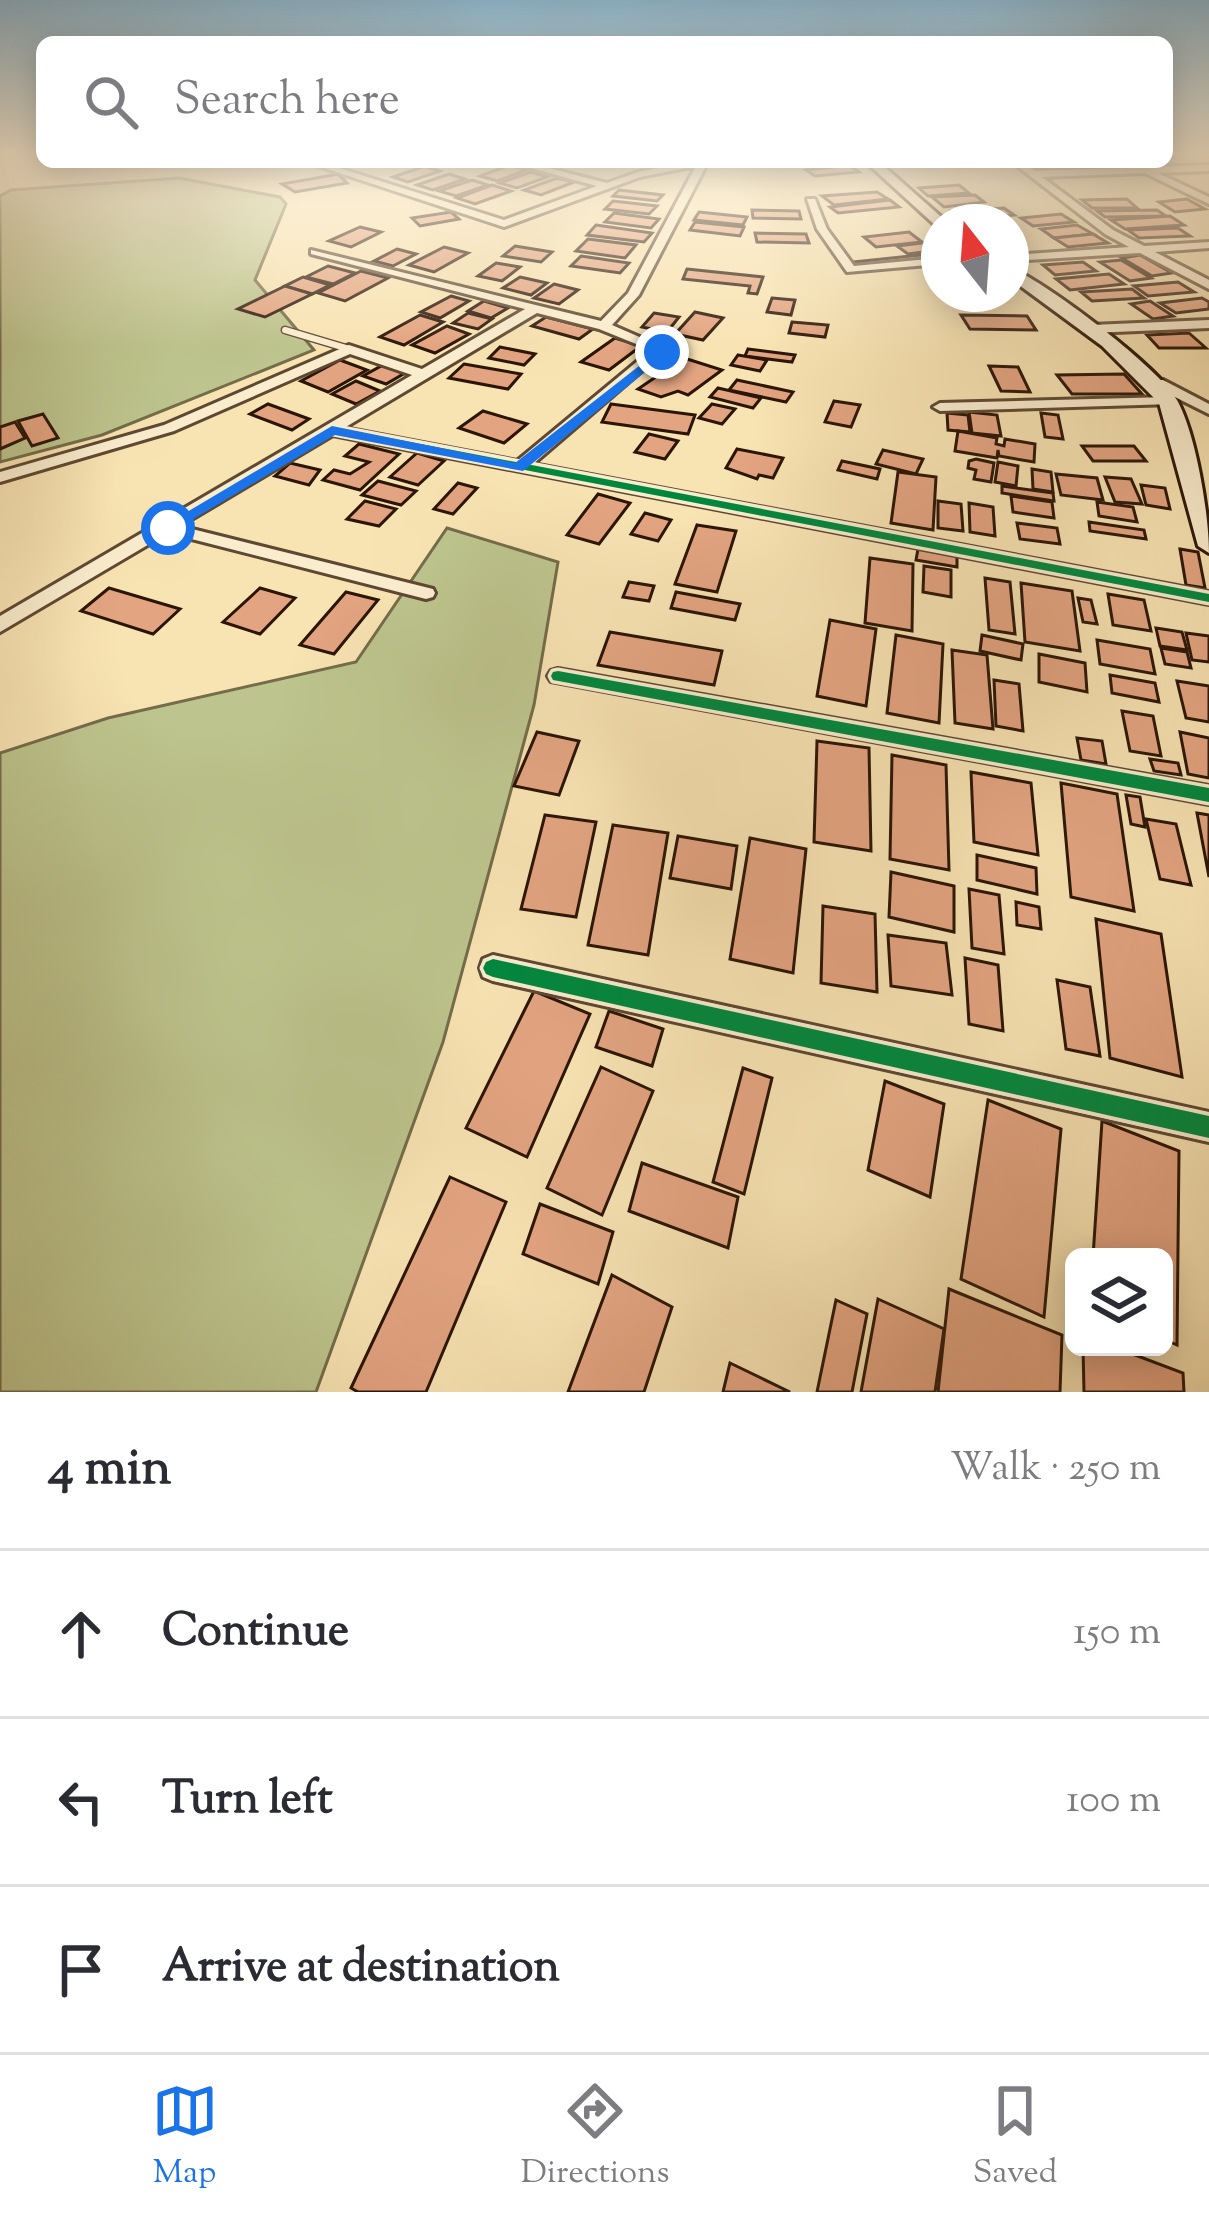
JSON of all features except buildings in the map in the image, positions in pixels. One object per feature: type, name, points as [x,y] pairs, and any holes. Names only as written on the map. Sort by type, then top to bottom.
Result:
[{"type":"street","points":[[483,217],[505,224],[524,217]]},
{"type":"street","points":[[604,326],[633,296],[674,217]]},
{"type":"street","points":[[817,217],[850,269],[921,263]]},
{"type":"street","points":[[1087,217],[1209,285]]},
{"type":"street","points":[[1029,257],[1209,245]]},
{"type":"street","points":[[315,252],[604,326],[657,346],[662,352],[518,468]]},
{"type":"street","points":[[1029,285],[1091,329],[1168,401],[1209,546]]},
{"type":"street","points":[[0,625],[536,308]]},
{"type":"street","points":[[1091,329],[1209,324]]},
{"type":"street","points":[[0,477],[169,428],[350,349],[426,375]]},
{"type":"street","points":[[1142,374],[1209,410]]},
{"type":"street","points":[[940,407],[1168,401]]},
{"type":"street","points":[[332,430],[1209,598]]},
{"type":"street","points":[[168,528],[426,593]]},
{"type":"street","points":[[557,676],[1209,795]]},
{"type":"street","points":[[493,968],[1209,1127]]},
{"type":"lane","points":[[285,330],[350,349]]},
{"type":"green space","points":[[0,217],[281,217],[255,280],[314,350],[102,435],[0,462]]},
{"type":"green space","points":[[447,528],[558,562],[534,705],[443,1042],[316,1392],[0,1392],[0,753],[108,718],[356,662]]},
{"type":"cycle path","points":[[332,430],[1209,598]]},
{"type":"cycle path","points":[[558,676],[1209,795]]},
{"type":"cycle path","points":[[493,968],[1209,1127]]},
{"type":"route","points":[[168,528],[332,430],[518,468],[662,352]]}]
